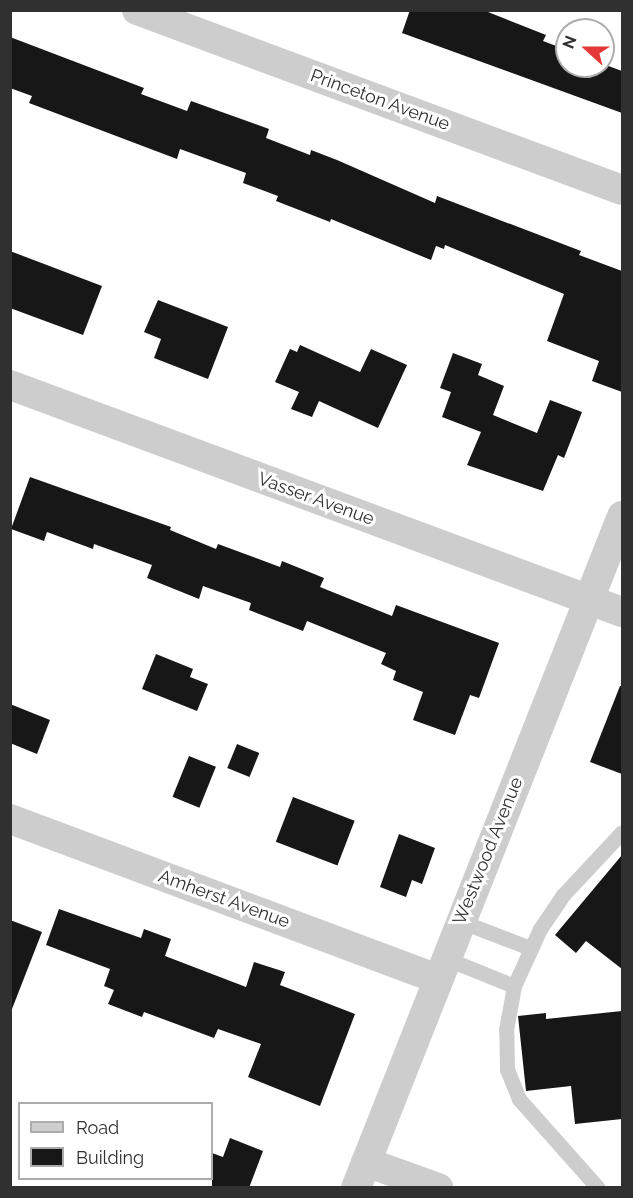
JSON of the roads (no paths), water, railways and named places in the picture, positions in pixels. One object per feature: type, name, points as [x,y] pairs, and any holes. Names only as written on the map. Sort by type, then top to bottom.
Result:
[{"type":"street","name":"Princeton Avenue","points":[[137,10],[622,190]]},
{"type":"street","name":"Vasser Avenue","points":[[10,385],[622,612]]},
{"type":"street","name":"Westwood Avenue","points":[[361,1175],[441,968],[622,516]]},
{"type":"street","name":"Amherst Avenue","points":[[10,819],[441,968]]},
{"type":"street","points":[[361,1175],[438,1188]]},
{"type":"lane","points":[[598,1188],[527,1111],[512,1084],[506,1030],[514,986],[530,948],[563,895],[622,832]]},
{"type":"lane","points":[[460,921],[530,948]]},
{"type":"lane","points":[[441,968],[514,986]]}]
